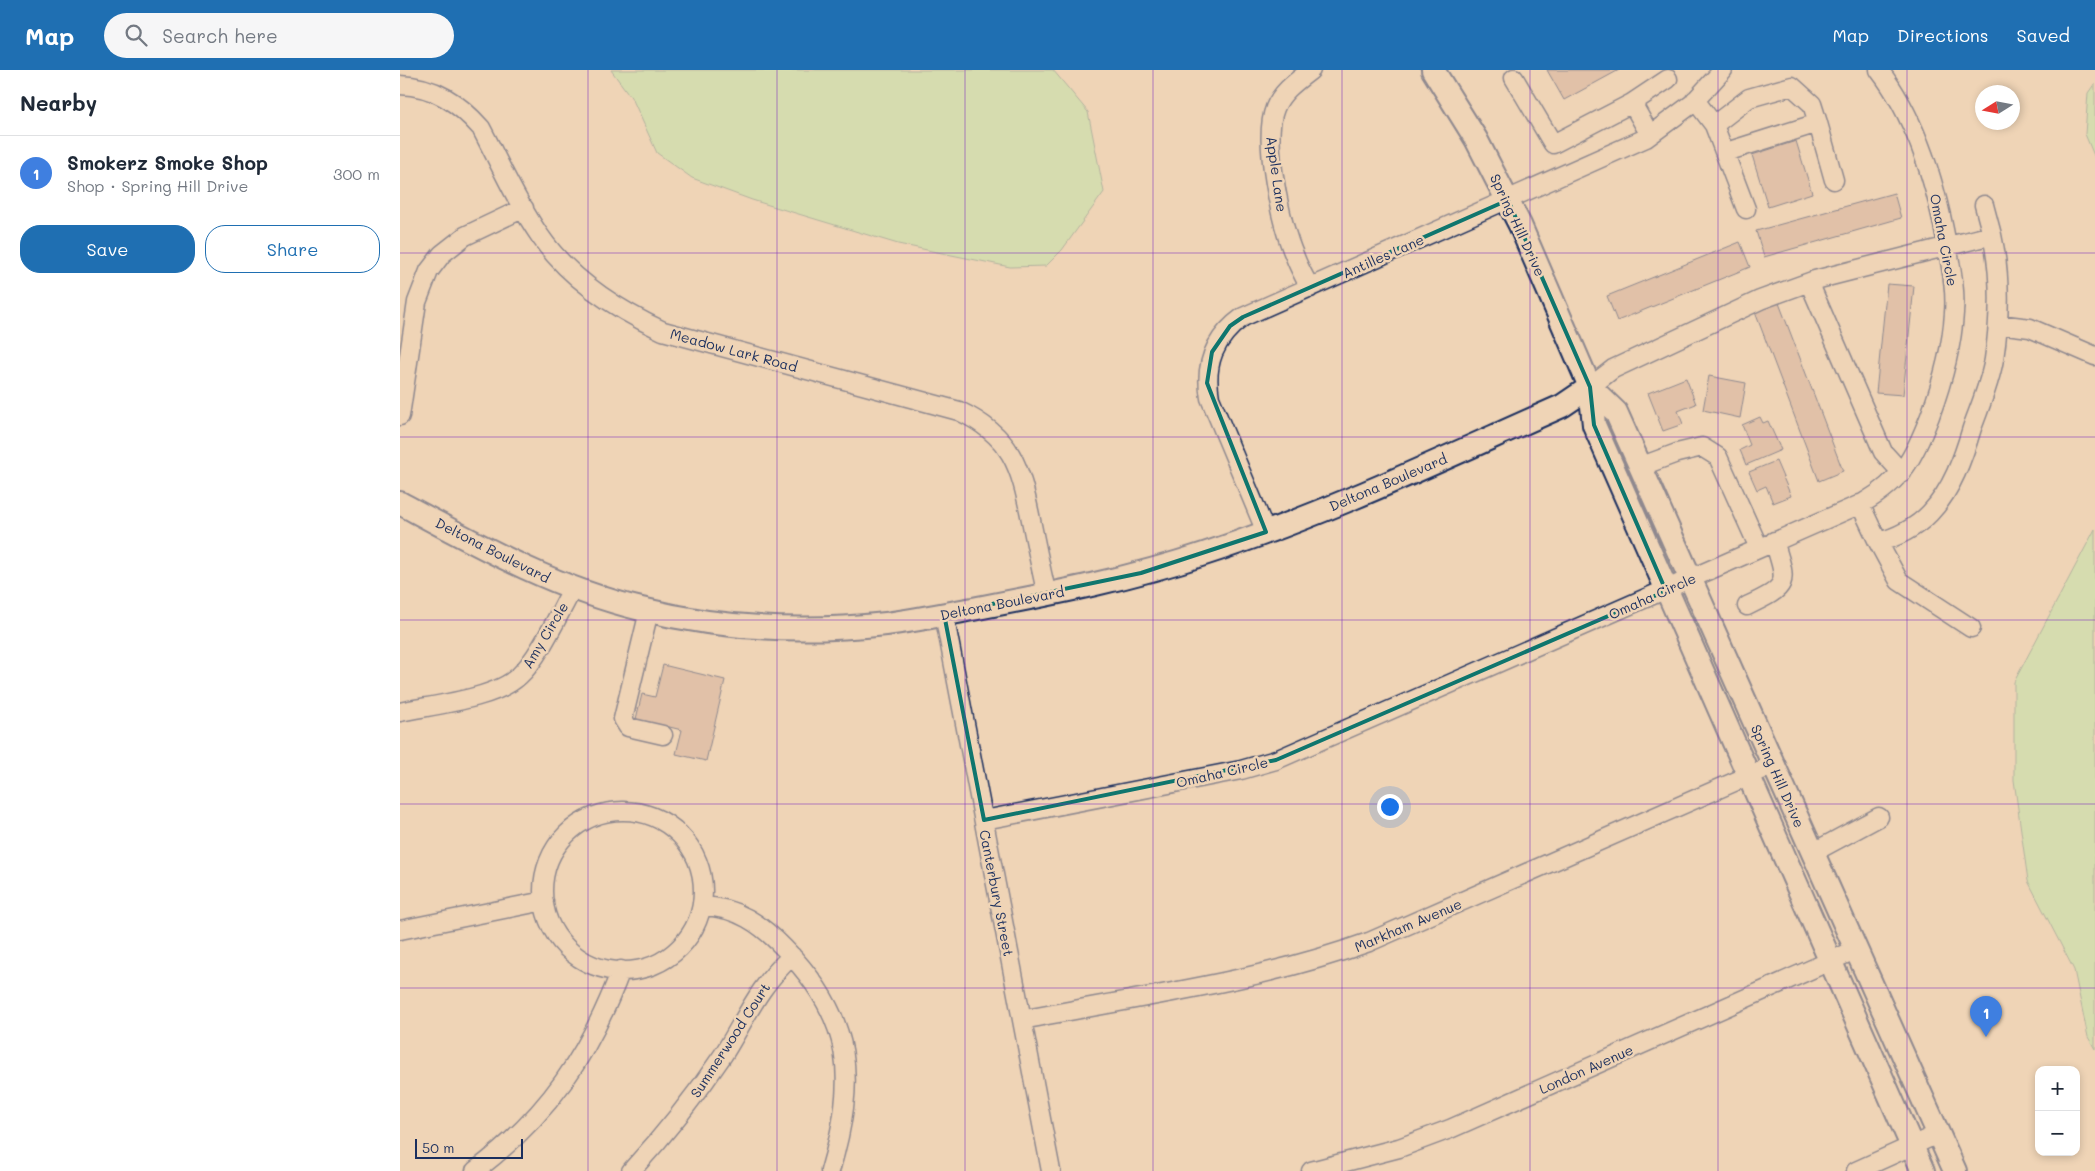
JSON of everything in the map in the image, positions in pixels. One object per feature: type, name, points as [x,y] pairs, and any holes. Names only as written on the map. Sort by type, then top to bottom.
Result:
[{"type":"main road","name":"Spring Hill Drive","points":[[1433,70],[1476,139],[1508,200],[1590,387],[1594,425],[1922,1171]]},
{"type":"main road","name":"Spring Hill Drive","points":[[1590,387],[1616,412],[1955,1171]]},
{"type":"main road","name":"Deltona Boulevard","points":[[400,503],[512,563],[573,588],[650,611],[740,626],[789,629],[889,624],[1046,595],[1141,573],[1266,532],[1343,503],[1562,406],[1590,387]]},
{"type":"street","name":"Apple Lane","points":[[1310,288],[1294,257],[1285,227],[1276,191],[1270,139],[1271,123],[1275,108],[1283,94],[1311,70]]},
{"type":"street","name":"Antilles Lane","points":[[1266,532],[1210,398],[1208,365],[1220,338],[1230,326],[1242,317],[1621,150],[1650,135],[1696,100],[1722,70]]},
{"type":"street","name":"Omaha Circle","points":[[984,820],[1241,770],[1276,760],[1666,591],[1883,492],[1902,473],[1916,452],[1937,397],[1949,352],[1954,312],[1954,290],[1933,183],[1906,113],[1879,70]]},
{"type":"street","points":[[1514,78],[1553,144],[1632,103],[1668,79]]},
{"type":"street","name":"Meadow Lark Road","points":[[400,85],[437,93],[454,101],[468,113],[481,128],[540,236],[564,264],[587,286],[637,319],[663,331],[959,411],[978,420],[995,433],[1008,449],[1019,470],[1046,595]]},
{"type":"street","points":[[1714,125],[1749,98],[1792,86],[1812,104],[1834,180]]},
{"type":"street","points":[[1696,100],[1714,125],[1726,152],[1746,209]]},
{"type":"street","points":[[1632,103],[1650,135]]},
{"type":"street","points":[[1726,152],[1818,123]]},
{"type":"street","points":[[1878,542],[1895,538],[1930,514],[1948,489],[1960,463],[1986,388],[1993,361],[1998,324],[1996,261],[1992,235],[1984,206]]},
{"type":"street","points":[[400,416],[417,302],[429,271],[442,254],[465,236],[524,208]]},
{"type":"street","points":[[1590,387],[1613,368],[1760,300],[1815,280],[1946,245],[1992,235]]},
{"type":"street","points":[[1815,280],[1812,289],[1861,404],[1883,452],[1902,473]]},
{"type":"street","points":[[1998,324],[2030,328],[2095,356]]},
{"type":"street","points":[[1639,467],[1677,453],[1702,447],[1718,458],[1766,545],[1784,572],[1782,583],[1774,593],[1747,606]]},
{"type":"street","points":[[1860,504],[1899,582],[1971,628]]},
{"type":"street","name":"Amy Circle","points":[[400,712],[490,693],[504,687],[519,676],[530,664],[573,588]]},
{"type":"street","points":[[650,611],[623,719],[628,727],[663,736]]},
{"type":"street","name":"Canterbury Street","points":[[944,614],[1051,1171]]},
{"type":"street","name":"Markham Avenue","points":[[1022,1020],[1282,970],[1327,957],[1378,938],[1773,765]]},
{"type":"street","points":[[622,811],[638,812],[655,817],[683,837],[699,863],[703,879],[702,906],[696,923],[686,939],[675,950],[645,967],[620,970],[602,968],[574,955],[554,931],[544,901],[544,883],[548,865],[564,838],[578,826],[592,818],[622,811]]},
{"type":"street","points":[[1812,852],[1879,817]]},
{"type":"street","points":[[400,930],[544,901]]},
{"type":"street","points":[[702,906],[734,911],[750,918],[767,930],[812,979],[827,1003],[838,1030],[844,1055],[847,1084],[846,1110],[830,1171]]},
{"type":"street","name":"London Avenue","points":[[1311,1171],[1399,1148],[1450,1129],[1855,950]]},
{"type":"street","name":"Summerwood Court","points":[[631,1171],[662,1138],[694,1096],[724,1053],[759,991],[792,956]]},
{"type":"street","points":[[475,1171],[524,1130],[550,1101],[570,1074],[606,1010],[620,970]]},
{"type":"street","points":[[1856,1171],[1938,1134]]},
{"type":"highlighted area","points":[[1508,200],[1590,387],[1594,425],[1666,591],[1276,760],[984,820],[944,614],[1141,573],[1266,532],[1207,383],[1212,352],[1230,326],[1243,317]]},
{"type":"green space","points":[[611,70],[1053,70],[1088,112],[1104,192],[1062,250],[1046,266],[1010,267],[898,244],[752,200],[692,178],[657,153],[633,100]]},
{"type":"green space","points":[[2095,83],[2095,158],[2085,134],[2088,93]]},
{"type":"green space","points":[[2095,529],[2095,1049],[2088,1037],[2074,970],[2028,881],[2014,780],[2014,682]]},
{"type":"building","points":[[1547,70],[1619,70],[1564,100]]},
{"type":"building","points":[[1796,141],[1812,193],[1768,207],[1752,155]]},
{"type":"building","points":[[1894,193],[1901,218],[1764,257],[1756,231]]},
{"type":"building","points":[[1740,242],[1750,267],[1617,321],[1607,296]]},
{"type":"building","points":[[1887,284],[1914,286],[1903,395],[1876,393]]},
{"type":"building","points":[[1779,303],[1843,471],[1819,481],[1755,312]]},
{"type":"building","points":[[1709,376],[1746,383],[1740,418],[1703,410]]},
{"type":"building","points":[[1686,378],[1696,404],[1678,411],[1683,424],[1663,431],[1648,393]]},
{"type":"building","points":[[1760,417],[1763,423],[1768,421],[1781,450],[1746,465],[1740,450],[1750,445],[1742,425]]},
{"type":"building","points":[[1776,461],[1791,496],[1773,503],[1766,486],[1757,490],[1749,472]]},
{"type":"building","points":[[663,665],[725,680],[706,761],[676,754],[682,730],[636,719],[642,694],[655,697]]},
{"type":"place","name":"Smokerz Smoke Shop","points":[[1986,1037]]}]
